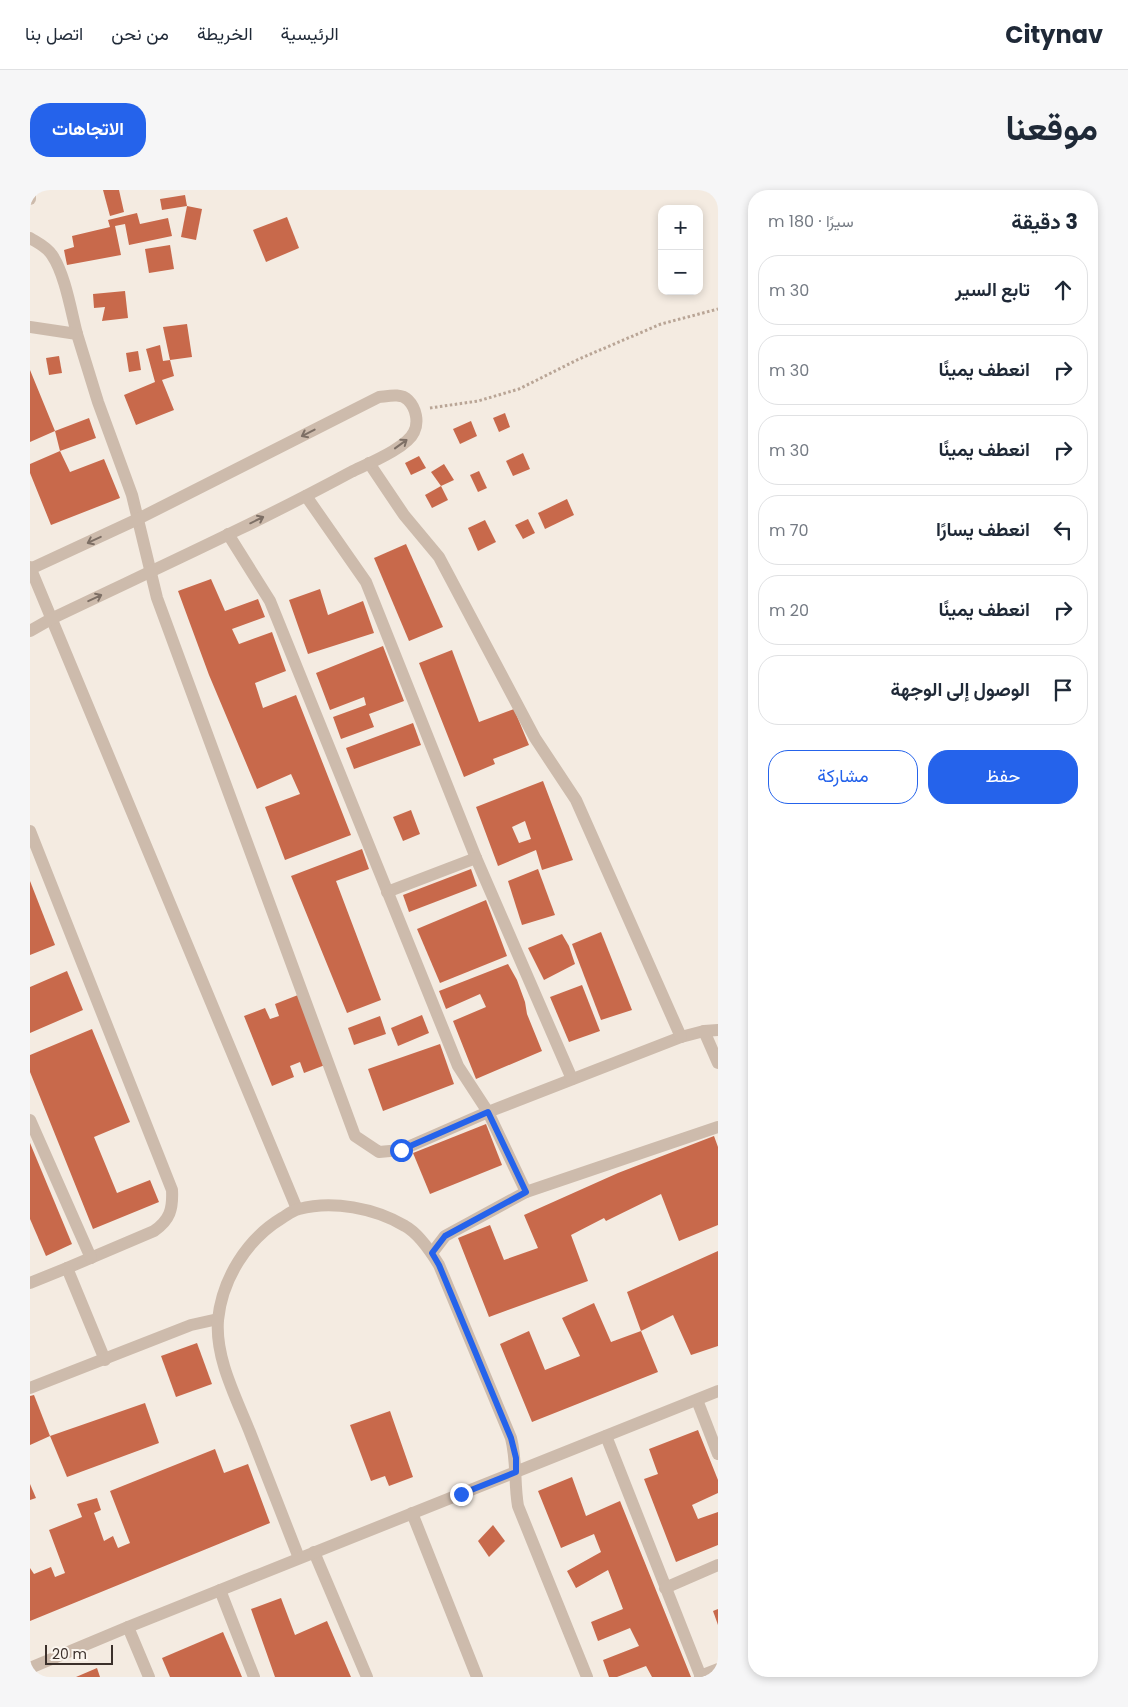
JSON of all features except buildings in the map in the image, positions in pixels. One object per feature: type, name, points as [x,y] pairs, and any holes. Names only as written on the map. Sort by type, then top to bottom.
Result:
[{"type":"street","points":[[30,190],[30,199]]},
{"type":"street","points":[[30,238],[42,245],[52,255],[60,274],[98,402],[132,495],[161,607],[355,1136],[371,1149],[379,1152],[390,1152],[681,1037],[704,1031],[718,1030]]},
{"type":"street","points":[[30,326],[77,334]]},
{"type":"street","points":[[30,631],[51,619],[306,496],[402,445],[414,432],[417,420],[414,409],[407,399],[397,395],[379,398],[138,519],[30,568],[51,619],[297,1209]]},
{"type":"street","points":[[369,463],[404,515],[439,557],[535,738],[576,800],[681,1037]]},
{"type":"street","points":[[306,496],[366,582],[476,858],[572,1079]]},
{"type":"street","points":[[228,534],[270,601],[458,1066],[488,1112],[526,1192]]},
{"type":"street","points":[[30,831],[172,1190],[173,1203],[170,1216],[154,1232],[30,1283]]},
{"type":"street","points":[[387,892],[476,858]]},
{"type":"street","points":[[704,1031],[718,1063]]},
{"type":"street","points":[[30,1120],[91,1258]]},
{"type":"street","points":[[432,1253],[445,1236],[526,1192],[718,1127]]},
{"type":"street","points":[[300,1558],[226,1373],[218,1340],[218,1319],[224,1293],[232,1271],[248,1248],[272,1224],[297,1209],[322,1206],[353,1207],[378,1214],[406,1226],[432,1253],[439,1265],[511,1438],[516,1458],[518,1506],[587,1677]]},
{"type":"street","points":[[67,1268],[105,1360]]},
{"type":"street","points":[[30,1388],[191,1325],[218,1319]]},
{"type":"street","points":[[30,1668],[314,1552],[718,1391]]},
{"type":"street","points":[[697,1400],[718,1454]]},
{"type":"street","points":[[606,1436],[701,1677],[718,1669]]},
{"type":"street","points":[[412,1513],[477,1677]]},
{"type":"street","points":[[314,1552],[367,1677]]},
{"type":"street","points":[[665,1588],[718,1565]]},
{"type":"street","points":[[220,1590],[254,1677]]},
{"type":"street","points":[[128,1627],[149,1677]]},
{"type":"path","points":[[414,409],[478,401],[519,390],[579,359],[661,324],[718,309]]},
{"type":"route","points":[[401,1150],[488,1112],[526,1192],[445,1236],[432,1253],[439,1265],[511,1438],[516,1458],[516,1472],[461,1494]]}]
